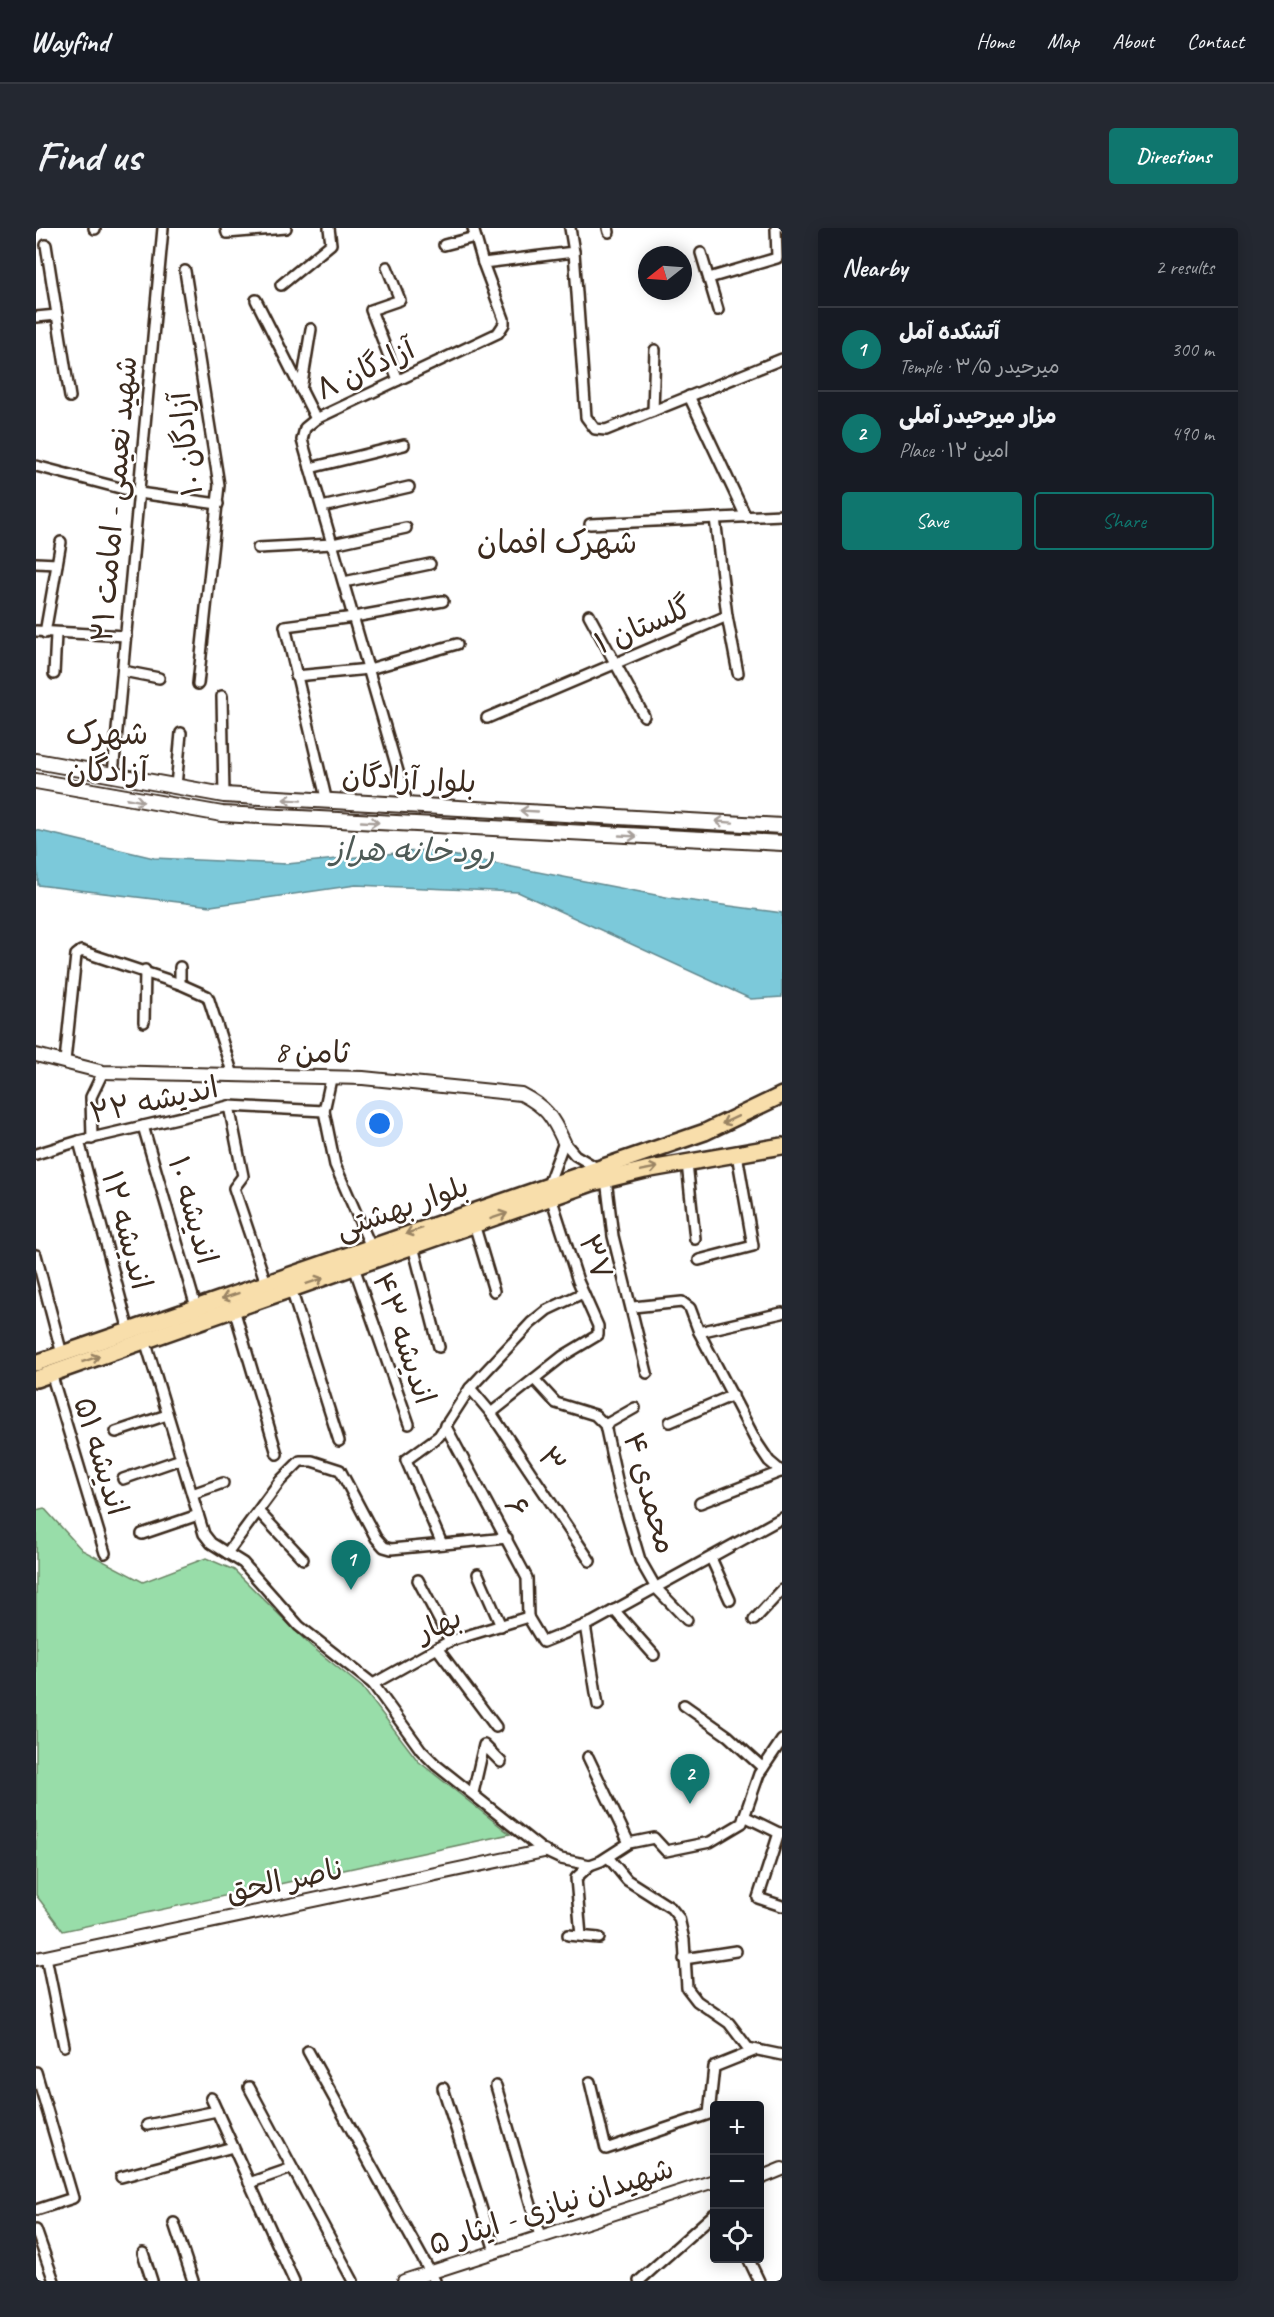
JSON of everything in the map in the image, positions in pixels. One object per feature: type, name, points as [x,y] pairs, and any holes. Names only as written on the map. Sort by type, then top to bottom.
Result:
[{"type":"main road","name":"بلوار آزادگان","points":[[36,761],[224,795],[782,826]]},
{"type":"main road","name":"بلوار آزادگان","points":[[36,781],[222,814],[782,843]]},
{"type":"main road","points":[[562,813],[563,832]]},
{"type":"main road","points":[[593,834],[594,814]]},
{"type":"main road","name":"بلوار بهشتی","points":[[64,1361],[129,1331],[370,1246],[602,1174],[705,1132],[782,1095]]},
{"type":"main road","name":"بلوار بهشتی","points":[[602,1174],[782,1146]]},
{"type":"main road","name":"بلوار بهشتی","points":[[36,1378],[44,1365],[145,1340],[474,1224],[550,1191]]},
{"type":"street","name":"شهید نعیمی - امامت ۲۱","points":[[113,774],[163,228]]},
{"type":"street","points":[[227,230],[286,228]]},
{"type":"street","points":[[281,285],[331,244],[329,228]]},
{"type":"street","points":[[570,228],[574,252],[586,417],[595,429],[606,430],[782,359]]},
{"type":"street","points":[[709,278],[777,258],[778,231]]},
{"type":"street","points":[[444,245],[474,233],[483,263],[574,252]]},
{"type":"street","points":[[46,245],[70,398]]},
{"type":"street","points":[[701,253],[718,310]]},
{"type":"street","name":"آزادگان ۸","points":[[408,806],[302,440],[305,428],[316,419],[502,329],[504,319],[483,263]]},
{"type":"street","points":[[387,267],[400,300],[371,310],[398,380]]},
{"type":"street","name":"آزادگان ۱۰","points":[[185,271],[219,485],[198,684]]},
{"type":"street","points":[[256,300],[316,419]]},
{"type":"street","points":[[36,317],[57,315]]},
{"type":"street","points":[[301,390],[311,329]]},
{"type":"street","points":[[653,411],[656,350]]},
{"type":"street","points":[[689,396],[746,517]]},
{"type":"street","points":[[310,468],[404,445]]},
{"type":"street","points":[[36,469],[139,493],[218,504]]},
{"type":"street","points":[[322,507],[409,488]]},
{"type":"street","points":[[590,524],[782,515]]},
{"type":"street","name":"گلستان ۱","points":[[487,718],[727,615],[715,518]]},
{"type":"street","points":[[258,548],[333,544],[406,528]]},
{"type":"street","points":[[61,542],[40,632],[126,636]]},
{"type":"street","points":[[36,563],[57,564]]},
{"type":"street","points":[[344,582],[430,564]]},
{"type":"street","points":[[327,802],[285,626],[354,617],[443,601]]},
{"type":"street","points":[[589,615],[644,716]]},
{"type":"street","points":[[727,615],[738,673]]},
{"type":"street","points":[[54,674],[56,634]]},
{"type":"street","points":[[296,676],[369,669],[457,644]]},
{"type":"street","points":[[123,671],[159,678]]},
{"type":"street","points":[[222,696],[224,795]]},
{"type":"street","points":[[176,786],[181,733]]},
{"type":"street","points":[[65,1061],[76,955],[81,951],[145,970],[207,996],[233,1075]]},
{"type":"street","points":[[180,966],[180,984]]},
{"type":"street","points":[[144,1022],[145,970]]},
{"type":"street","name":"ثامن 8","points":[[36,1055],[103,1072],[363,1078],[521,1094],[539,1104],[553,1118],[564,1142]]},
{"type":"street","points":[[92,1139],[91,1097],[103,1072]]},
{"type":"street","points":[[331,1079],[324,1111],[335,1165],[370,1246]]},
{"type":"street","points":[[229,1106],[243,1176],[234,1188],[266,1283]]},
{"type":"street","name":"اندیشه ۲۲","points":[[36,1154],[79,1141],[229,1106],[324,1111]]},
{"type":"street","name":"اندیشه ۱۰","points":[[143,1126],[196,1307]]},
{"type":"street","name":"اندیشه ۱۲","points":[[79,1141],[129,1331]]},
{"type":"street","points":[[564,1142],[575,1155],[602,1174],[622,1277],[633,1308],[647,1373]]},
{"type":"street","points":[[550,1191],[564,1142]]},
{"type":"street","points":[[699,1260],[753,1246],[737,1154]]},
{"type":"street","points":[[687,1162],[695,1239]]},
{"type":"street","name":"۳۷","points":[[534,1379],[563,1356],[596,1338],[599,1331],[583,1293],[550,1191]]},
{"type":"street","points":[[474,1224],[494,1291]]},
{"type":"street","points":[[413,1246],[439,1347]]},
{"type":"street","points":[[36,1255],[64,1361]]},
{"type":"street","name":"اندیشه ۴۳","points":[[354,1267],[410,1424]]},
{"type":"street","points":[[291,1289],[339,1441]]},
{"type":"street","points":[[442,1545],[406,1460],[424,1450],[439,1436],[470,1388],[531,1323],[547,1310],[583,1293]]},
{"type":"street","points":[[633,1308],[682,1302],[693,1313],[699,1332],[757,1443],[769,1461],[781,1472],[700,1503]]},
{"type":"street","points":[[234,1309],[277,1454]]},
{"type":"street","points":[[699,1332],[782,1312]]},
{"type":"street","points":[[145,1340],[204,1534],[211,1543],[243,1563],[299,1626],[373,1684],[421,1750],[544,1851],[575,1864],[590,1864],[608,1857],[629,1843],[654,1838],[666,1851],[710,1842],[742,1823],[763,1768],[782,1740]]},
{"type":"street","name":"اندیشه ۵۱","points":[[44,1365],[105,1553]]},
{"type":"street","points":[[491,1413],[534,1379]]},
{"type":"street","name":"محمدی ۴","points":[[534,1379],[556,1403],[595,1415],[605,1425],[619,1489],[640,1560],[656,1588],[687,1620]]},
{"type":"street","name":"۳","points":[[470,1388],[491,1413],[590,1561]]},
{"type":"street","points":[[670,1422],[733,1395]]},
{"type":"street","points":[[605,1425],[635,1408]]},
{"type":"street","points":[[116,1432],[167,1415]]},
{"type":"street","name":"۶","points":[[445,1425],[527,1578],[528,1617]]},
{"type":"street","points":[[123,1479],[181,1459]]},
{"type":"street","points":[[227,1553],[292,1467],[300,1461],[312,1461],[340,1470],[376,1538],[384,1547],[391,1549],[507,1538]]},
{"type":"street","points":[[192,1494],[224,1484]]},
{"type":"street","points":[[260,1512],[303,1559]]},
{"type":"street","points":[[142,1534],[198,1515]]},
{"type":"street","points":[[528,1617],[543,1642],[589,1623],[782,1518]]},
{"type":"street","points":[[711,1558],[730,1600]]},
{"type":"street","points":[[478,1574],[501,1626]]},
{"type":"street","points":[[418,1580],[450,1641]]},
{"type":"street","points":[[754,1620],[782,1590]]},
{"type":"street","points":[[614,1610],[654,1655]]},
{"type":"street","name":"بهار","points":[[373,1684],[450,1641],[528,1617]]},
{"type":"street","points":[[589,1623],[598,1705]]},
{"type":"street","points":[[436,1648],[496,1727]]},
{"type":"street","points":[[684,1705],[728,1736],[763,1768]]},
{"type":"street","points":[[473,1793],[484,1745],[501,1762]]},
{"type":"street","points":[[588,1756],[629,1843]]},
{"type":"street","points":[[744,1816],[781,1833],[758,1898],[782,1906]]},
{"type":"street","name":"ناصر الحق","points":[[41,1958],[544,1851]]},
{"type":"street","points":[[608,1857],[627,1880],[671,1908],[679,1918],[685,1977],[692,1996],[729,2023],[744,2044],[754,2051],[782,2055]]},
{"type":"street","points":[[581,1936],[576,1878],[590,1864]]},
{"type":"street","points":[[568,1935],[599,1938]]},
{"type":"street","points":[[684,1959],[736,1951]]},
{"type":"street","points":[[41,1958],[64,2046]]},
{"type":"street","points":[[308,2051],[433,2277]]},
{"type":"street","points":[[590,2082],[606,2149],[709,2114],[714,2067],[754,2051]]},
{"type":"street","points":[[36,2072],[73,2198],[36,2210]]},
{"type":"street","points":[[496,2086],[540,2236]]},
{"type":"street","points":[[249,2087],[353,2281]]},
{"type":"street","points":[[443,2088],[495,2251]]},
{"type":"street","points":[[211,2098],[294,2281]]},
{"type":"street","points":[[147,2125],[217,2111]]},
{"type":"street","points":[[121,2177],[232,2147]]},
{"type":"street","points":[[249,2183],[292,2168]]},
{"type":"street","points":[[764,2176],[782,2169]]},
{"type":"street","name":"شهیدان نیازی - ایثار ۵","points":[[404,2281],[433,2277],[495,2251],[710,2182]]},
{"type":"street","points":[[639,2281],[710,2218]]},
{"type":"street","points":[[174,2223],[193,2281]]},
{"type":"street","points":[[36,2230],[54,2281]]},
{"type":"street","points":[[143,2253],[152,2281]]},
{"type":"street","points":[[750,2263],[759,2281]]},
{"type":"green space","points":[[44,1508],[82,1550],[143,1582],[206,1558],[234,1570],[311,1646],[362,1687],[418,1761],[510,1834],[63,1931],[36,1895],[36,1510]]},
{"type":"water","points":[[36,830],[154,858],[287,864],[426,850],[671,898],[782,913],[782,997],[751,999],[518,892],[356,885],[211,906],[38,885]]},
{"type":"place","name":"آتشکده آمل","points":[[351,1590]]},
{"type":"place","name":"مزار میرحیدر آملی","points":[[690,1804]]},
{"type":"district","name":"شهرک افمان","points":[[557,542]]},
{"type":"district","name":"شهرک آزادگان","points":[[107,752]]},
{"type":"water label","name":"رودخانه هراز","points":[[413,850]]}]
